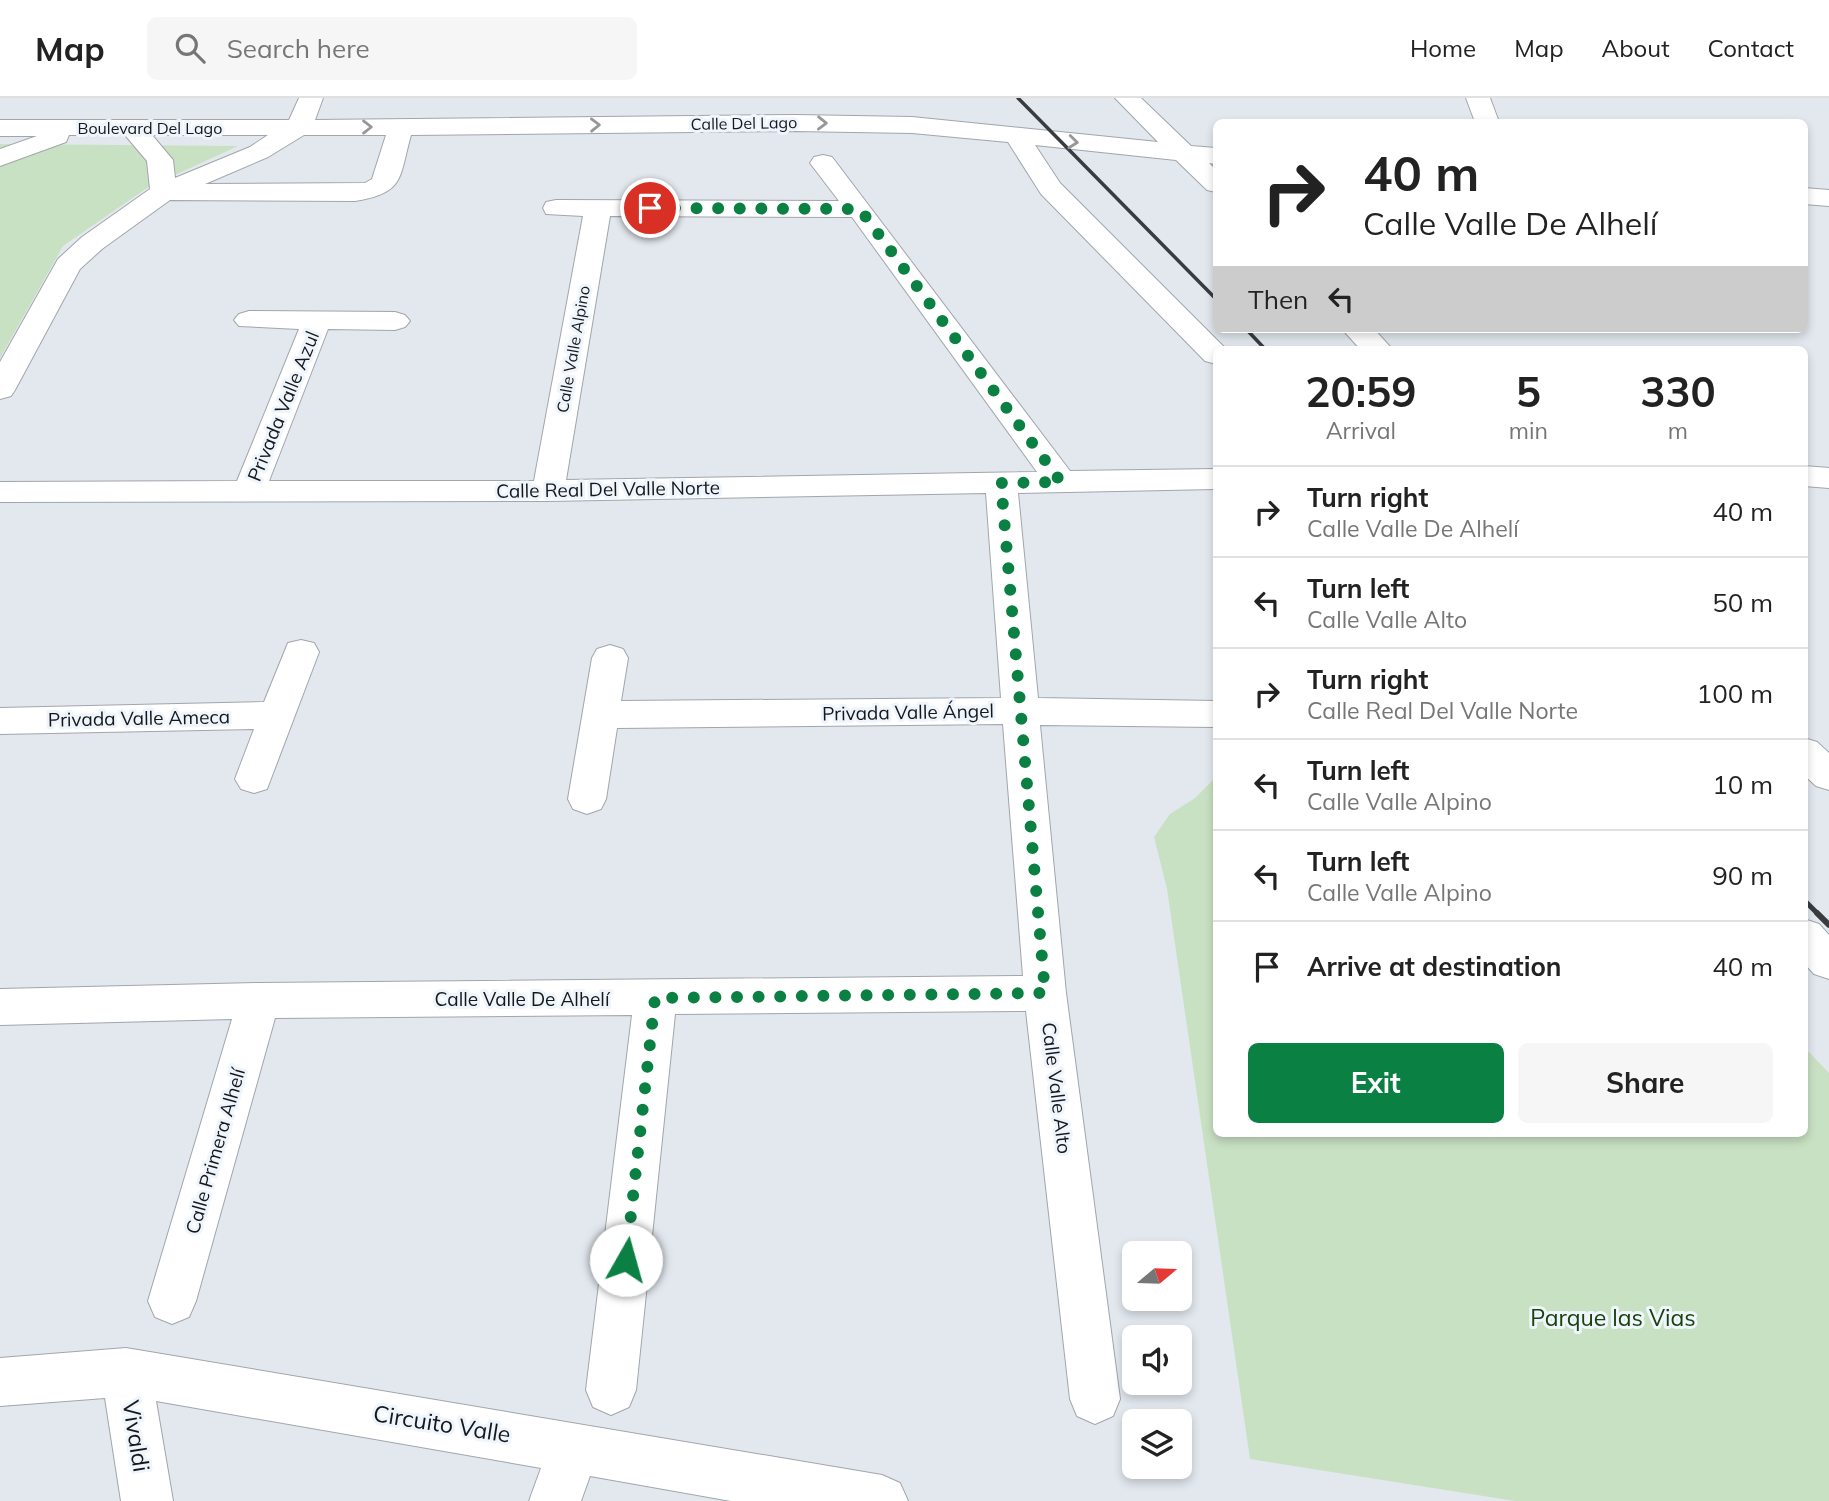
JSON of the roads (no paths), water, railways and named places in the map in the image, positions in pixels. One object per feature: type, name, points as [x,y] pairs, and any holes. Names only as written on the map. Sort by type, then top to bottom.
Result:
[{"type":"street","points":[[0,390],[68,265],[92,243],[164,192],[259,152],[299,127],[311,98]]},
{"type":"street","points":[[1127,98],[1213,181]]},
{"type":"street","points":[[1478,98],[1486,119]]},
{"type":"street","name":"Calle Del Lago","points":[[299,127],[795,122],[928,113],[1012,123],[1213,136]]},
{"type":"street","points":[[1012,123],[1050,188],[1213,352]]},
{"type":"street","name":"Calle Del Lago","points":[[1012,123],[1187,155],[1213,156]]},
{"type":"street","name":"Boulevard Del Lago","points":[[0,128],[299,127]]},
{"type":"street","points":[[164,192],[373,190],[384,183],[401,127]]},
{"type":"street","points":[[0,158],[80,128]]},
{"type":"street","points":[[132,128],[160,160],[164,192]]},
{"type":"street","points":[[823,163],[860,209],[1061,482]]},
{"type":"street","points":[[1808,178],[1829,179]]},
{"type":"street","points":[[1808,196],[1829,198]]},
{"type":"street","points":[[556,208],[860,209]]},
{"type":"street","name":"Calle Valle Alpino","points":[[548,491],[597,208]]},
{"type":"street","name":"Privada Valle Azul","points":[[249,320],[396,321]]},
{"type":"street","name":"Privada Valle Azul","points":[[249,491],[317,320]]},
{"type":"street","points":[[1361,333],[1374,346]]},
{"type":"street","points":[[1808,476],[1829,478]]},
{"type":"street","name":"Calle Real Del Valle Norte","points":[[0,492],[548,491],[1213,479]]},
{"type":"street","name":"Calle Valle Alto","points":[[1001,483],[1045,993],[1095,1399]]},
{"type":"street","points":[[254,779],[301,652]]},
{"type":"street","points":[[587,799],[610,659]]},
{"type":"street","name":"Privada Valle Ángel","points":[[600,715],[1022,711],[1213,714]]},
{"type":"street","name":"Privada Valle Ameca","points":[[0,721],[278,715]]},
{"type":"street","points":[[1808,736],[1829,739]]},
{"type":"street","points":[[1808,756],[1829,776]]},
{"type":"street","points":[[1808,940],[1829,962]]},
{"type":"street","name":"Calle Valle De Alhelí","points":[[0,1007],[259,1001],[1045,993]]},
{"type":"street","points":[[611,1390],[655,998]]},
{"type":"street","name":"Calle Primera Alhelí","points":[[172,1301],[259,1001]]},
{"type":"street","name":"Circuito Valle","points":[[0,1382],[126,1371],[882,1501]]},
{"type":"street","name":"Vivaldi","points":[[126,1371],[147,1501]]},
{"type":"street","points":[[555,1501],[575,1447]]},
{"type":"railway","points":[[1018,98],[1213,296]]},
{"type":"railway","points":[[1250,333],[1262,346]]},
{"type":"railway","points":[[1808,904],[1829,925]]},
{"type":"park label","name":"Parque las Vias","points":[[1613,1318]]}]
